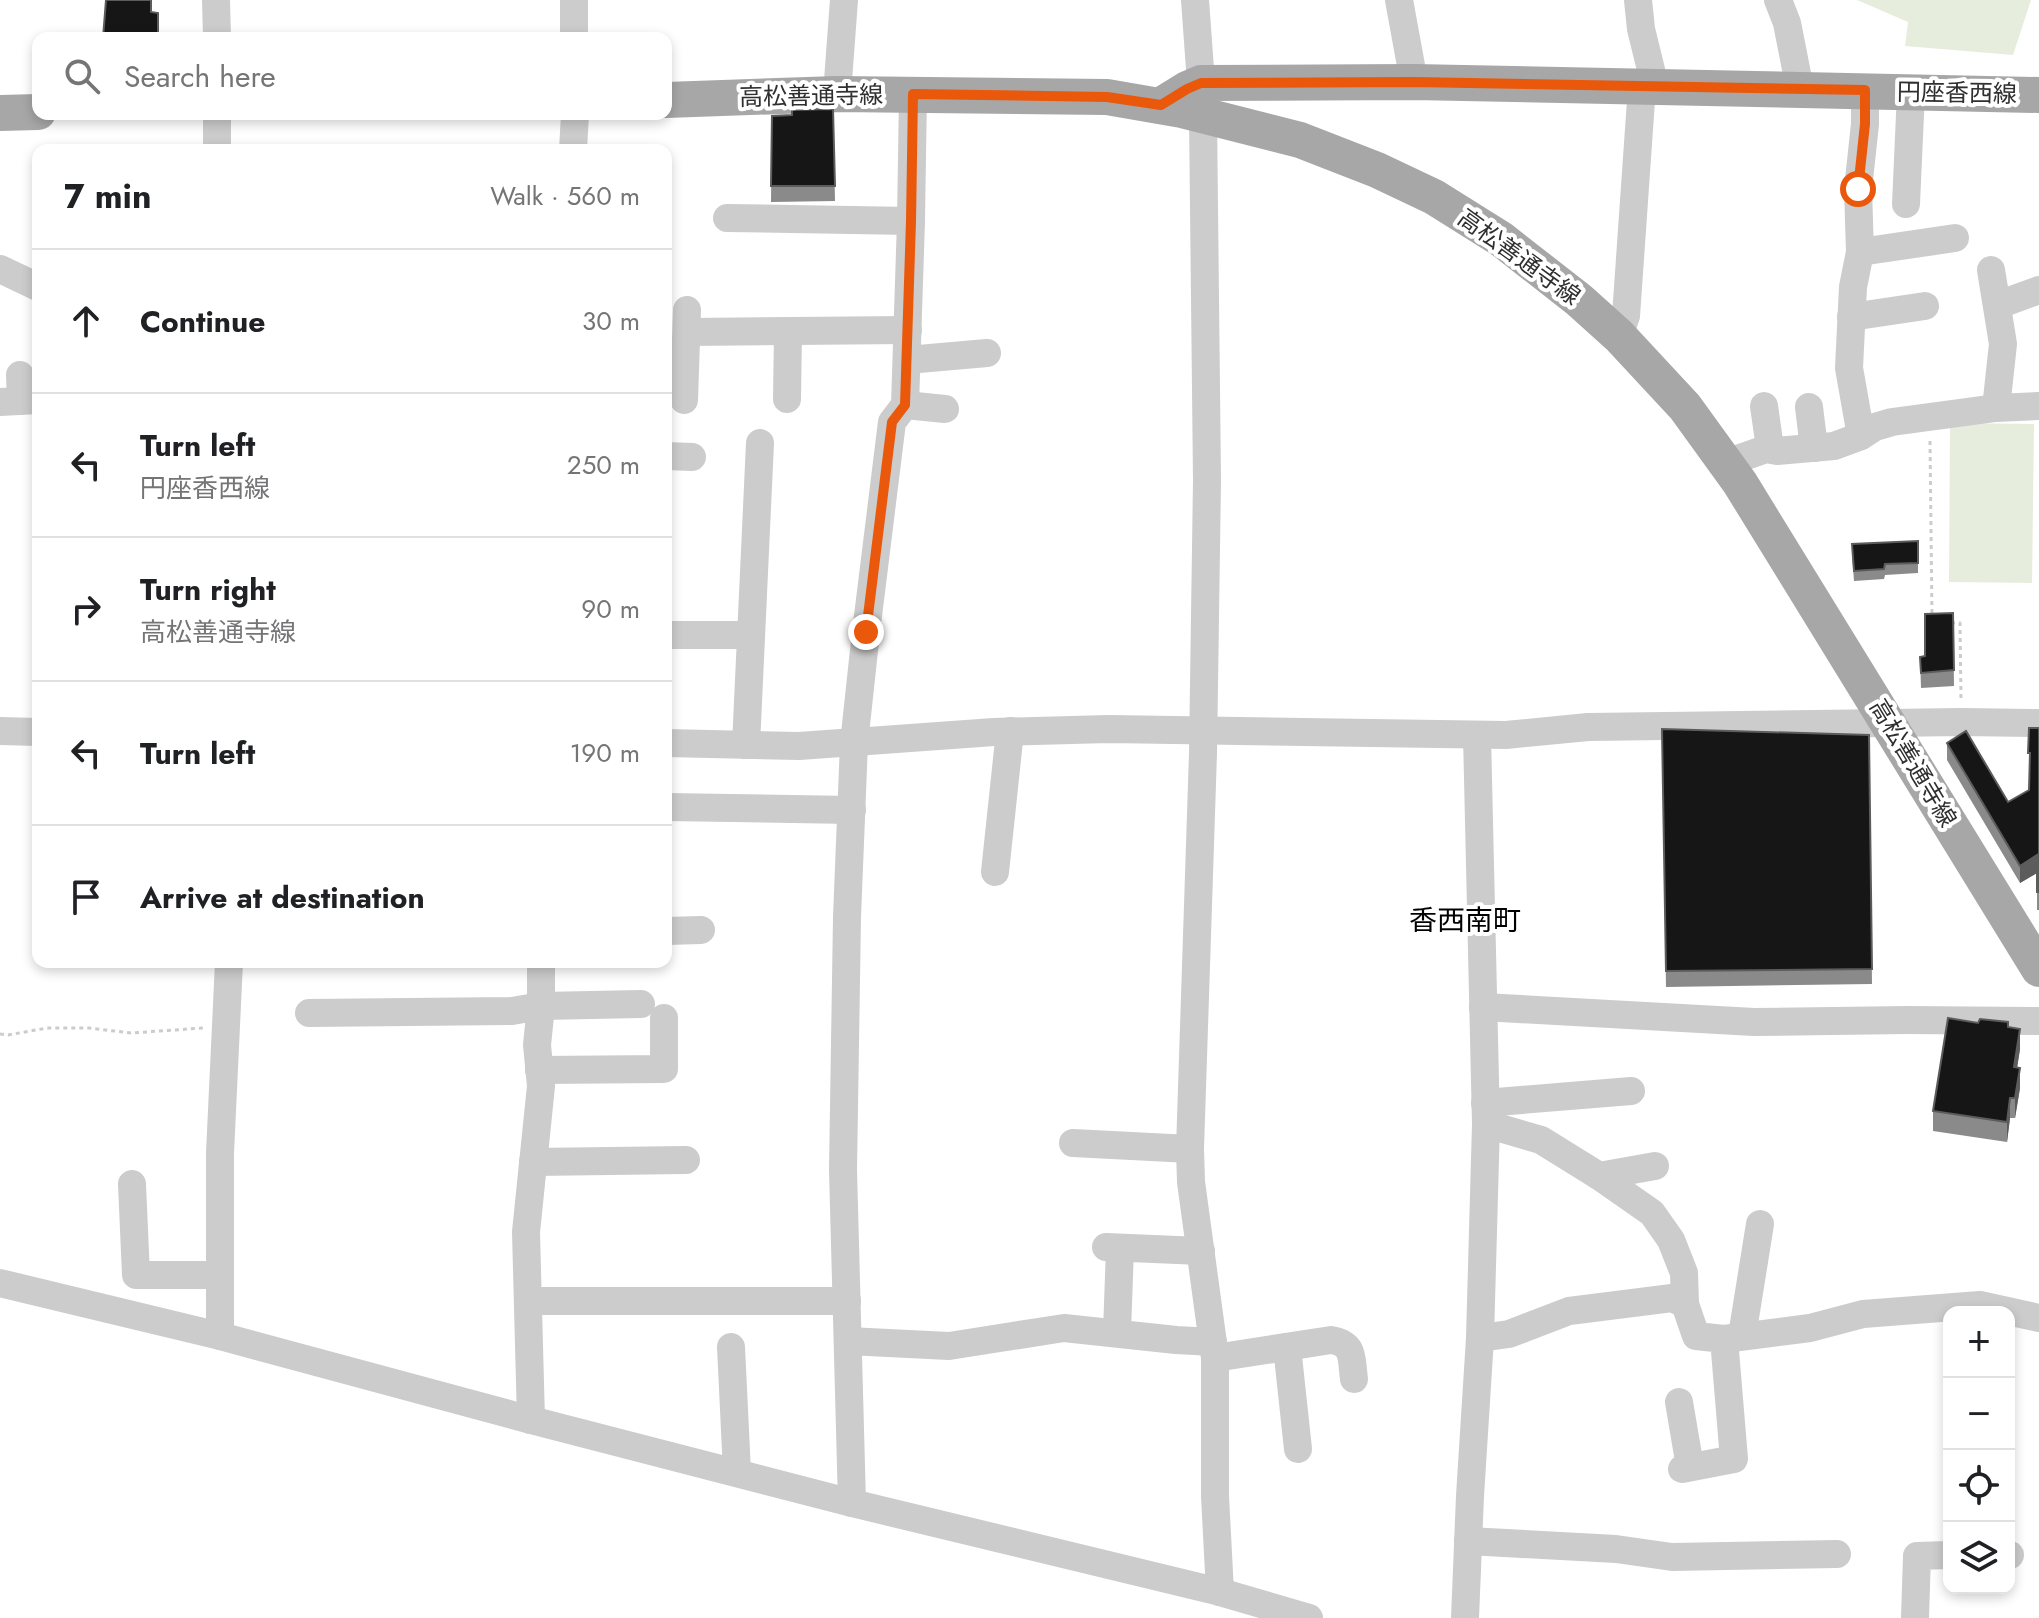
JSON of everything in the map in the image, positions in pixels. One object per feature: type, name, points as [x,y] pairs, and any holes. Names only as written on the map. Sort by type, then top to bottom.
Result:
[{"type":"main road","name":"円座香西線","points":[[1202,99],[1414,82],[2039,95]]},
{"type":"main road","name":"高松善通寺線","points":[[672,100],[913,94],[1107,97],[1161,105],[1202,99],[1377,170],[1434,197],[1501,239],[1579,300],[1619,336],[1685,407],[1726,463],[2039,969]]},
{"type":"main road","points":[[0,113],[32,112]]},
{"type":"street","points":[[216,0],[217,32]]},
{"type":"street","points":[[574,0],[574,32]]},
{"type":"street","points":[[837,94],[844,0]]},
{"type":"street","points":[[1195,0],[1202,99],[1207,480],[1203,753],[1190,1149],[1191,1182],[1214,1350],[1215,1496],[1220,1592]]},
{"type":"street","points":[[1399,0],[1414,82]]},
{"type":"street","points":[[1619,336],[1626,316],[1649,86],[1638,0]]},
{"type":"street","points":[[1778,0],[1787,23],[1800,89]]},
{"type":"street","points":[[1861,436],[1849,368],[1853,287],[1860,252],[1858,189],[1865,90]]},
{"type":"street","points":[[1906,204],[1911,92]]},
{"type":"street","points":[[852,1503],[843,1170],[847,917],[854,743],[892,422],[905,405],[913,94]]},
{"type":"street","points":[[217,120],[217,144]]},
{"type":"street","points":[[573,144],[575,120]]},
{"type":"street","points":[[727,218],[911,221]]},
{"type":"street","points":[[1860,252],[1955,238]]},
{"type":"street","points":[[0,269],[32,284]]},
{"type":"street","points":[[1991,270],[2003,344],[1996,408]]},
{"type":"street","points":[[1998,305],[2039,290]]},
{"type":"street","points":[[1851,317],[1925,306]]},
{"type":"street","points":[[684,400],[687,321],[857,340],[908,330]]},
{"type":"street","points":[[787,399],[788,331]]},
{"type":"street","points":[[907,360],[987,353]]},
{"type":"street","points":[[905,405],[945,409]]},
{"type":"street","points":[[1764,406],[1769,441],[1766,449]]},
{"type":"street","points":[[1726,463],[1766,449],[1777,451],[1834,446],[1892,422],[1996,408],[2039,406]]},
{"type":"street","points":[[1809,407],[1814,448]]},
{"type":"street","points":[[746,745],[760,443]]},
{"type":"street","points":[[672,635],[751,635]]},
{"type":"street","points":[[672,743],[799,746],[1010,731],[1202,729],[1506,735],[1588,727],[2039,723]]},
{"type":"street","points":[[0,731],[32,732]]},
{"type":"street","points":[[995,872],[1010,731]]},
{"type":"street","points":[[1465,1618],[1480,1338],[1486,1113],[1477,735]]},
{"type":"street","points":[[672,807],[852,810]]},
{"type":"street","points":[[672,931],[701,930]]},
{"type":"street","points":[[220,1336],[220,1153],[229,968]]},
{"type":"street","points":[[531,1420],[526,1232],[541,1086],[537,1045],[541,968]]},
{"type":"street","points":[[309,1013],[512,1011],[541,1006],[652,1011],[664,1069],[539,1070]]},
{"type":"street","points":[[1483,1007],[1754,1022],[2039,1021]]},
{"type":"street","points":[[1486,1113],[1631,1091]]},
{"type":"street","points":[[1486,1113],[1541,1140],[1652,1213],[1671,1240],[1684,1273],[1685,1304],[1696,1336],[1733,1338],[1810,1328],[1863,1314],[1980,1305],[2039,1318]]},
{"type":"street","points":[[1073,1143],[1190,1149]]},
{"type":"street","points":[[533,1162],[686,1160]]},
{"type":"street","points":[[1599,1176],[1655,1166]]},
{"type":"street","points":[[132,1184],[136,1275],[220,1275]]},
{"type":"street","points":[[1679,1402],[1686,1468],[1734,1459],[1733,1338],[1760,1224]]},
{"type":"street","points":[[1117,1332],[1113,1248],[1201,1251]]},
{"type":"street","points":[[0,1283],[220,1336],[531,1420],[852,1503],[1220,1592],[1309,1618]]},
{"type":"street","points":[[1480,1338],[1509,1334],[1569,1311],[1672,1298],[1685,1304]]},
{"type":"street","points":[[528,1301],[847,1301]]},
{"type":"street","points":[[848,1341],[949,1346],[1064,1328],[1176,1340],[1214,1350],[1287,1347],[1331,1340],[1344,1342],[1349,1348],[1354,1379]]},
{"type":"street","points":[[731,1347],[737,1472]]},
{"type":"street","points":[[1287,1347],[1298,1449]]},
{"type":"street","points":[[1468,1541],[1616,1549],[1672,1557],[1837,1554]]},
{"type":"street","points":[[1915,1618],[1917,1556],[1943,1555]]},
{"type":"path","points":[[1930,417],[1932,622]]},
{"type":"path","points":[[1946,623],[1960,623],[1961,722]]},
{"type":"path","points":[[0,1034],[47,1028],[89,1028],[131,1033],[225,1028]]},
{"type":"green space","points":[[1857,0],[2031,0],[2013,55],[1905,46],[1908,22]]},
{"type":"green space","points":[[1950,423],[2034,424],[2032,583],[1949,582]]},
{"type":"building","points":[[106,0],[151,0],[151,12],[158,13],[158,32],[103,32]]},
{"type":"building","points":[[833,109],[835,186],[771,186],[772,116],[792,115],[792,110]]},
{"type":"building","points":[[1918,541],[1918,563],[1885,564],[1884,569],[1854,571],[1852,544]]},
{"type":"building","points":[[1953,613],[1954,670],[1921,673],[1920,657],[1925,656],[1925,614]]},
{"type":"building","points":[[2029,728],[2039,728],[2039,892],[2037,855],[2020,866],[1947,743],[1966,731],[2008,802],[2029,790]]},
{"type":"building","points":[[1662,729],[1869,735],[1872,969],[1666,971]]},
{"type":"building","points":[[1948,1018],[1978,1023],[1980,1019],[2008,1022],[2008,1027],[2020,1029],[2014,1067],[2020,1068],[2015,1098],[2010,1098],[2007,1122],[1933,1111]]},
{"type":"district","name":"香西南町","points":[[1465,920]]},
{"type":"route","points":[[866,632],[892,422],[905,405],[913,94],[1107,97],[1161,105],[1201,83],[1414,82],[1865,90],[1858,189]]}]
